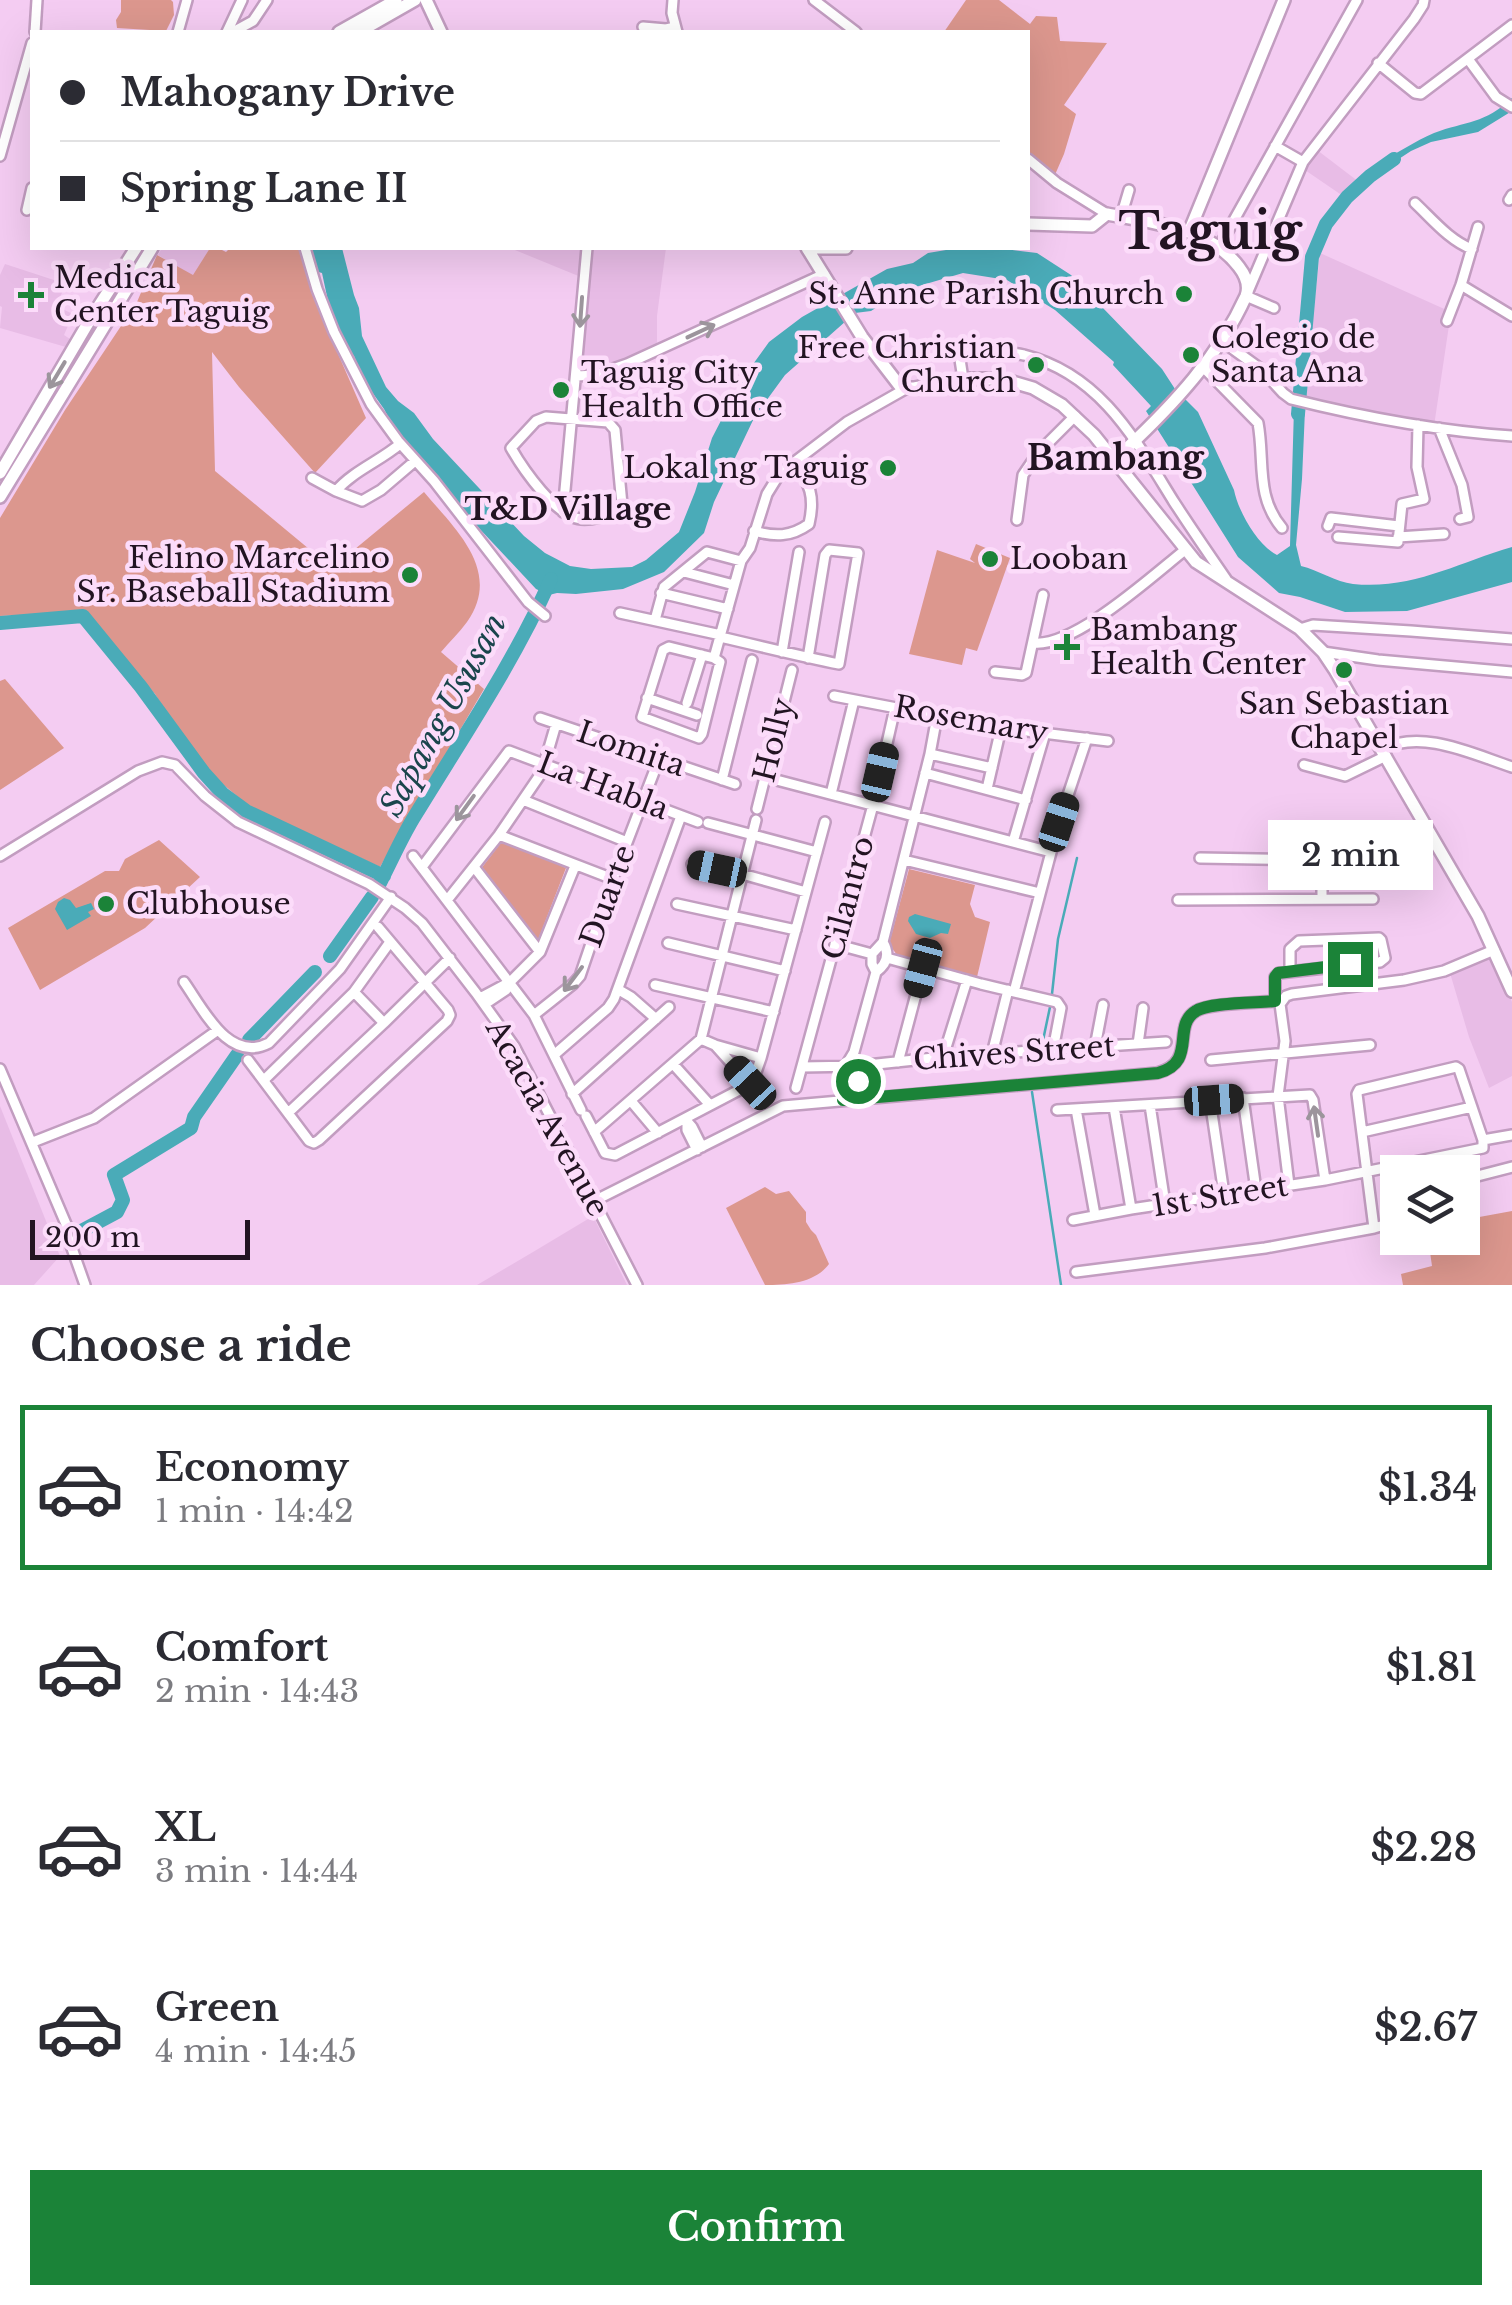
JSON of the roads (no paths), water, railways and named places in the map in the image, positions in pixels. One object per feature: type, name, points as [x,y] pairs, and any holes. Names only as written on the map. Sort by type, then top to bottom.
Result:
[{"type":"main road","points":[[360,28],[396,0]]},
{"type":"main road","points":[[360,28],[416,0]]},
{"type":"main road","points":[[426,0],[440,30]]},
{"type":"main road","points":[[1189,232],[1284,0]]},
{"type":"main road","points":[[1030,224],[1092,226],[1114,216],[1168,226],[1219,247],[1240,268],[1248,292],[1222,341],[1204,368],[1118,455]]},
{"type":"main road","points":[[0,473],[135,250]]},
{"type":"main road","points":[[0,498],[151,250]]},
{"type":"main road","points":[[808,250],[895,382],[908,388],[987,378],[1020,383],[1049,397],[1118,455],[1196,562],[1300,628],[1322,652],[1384,752],[1478,916],[1512,991]]},
{"type":"main road","points":[[75,346],[88,354]]},
{"type":"street","points":[[35,30],[37,0]]},
{"type":"street","points":[[179,30],[187,0]]},
{"type":"street","points":[[231,30],[242,0]]},
{"type":"street","points":[[235,30],[253,22],[267,0]]},
{"type":"street","points":[[643,27],[676,30],[673,0]]},
{"type":"street","points":[[814,0],[853,30]]},
{"type":"street","points":[[1219,247],[1357,0]]},
{"type":"street","points":[[1274,308],[1248,292],[1303,162],[1424,3]]},
{"type":"street","points":[[1378,63],[1420,95],[1512,25]]},
{"type":"street","points":[[0,156],[30,54]]},
{"type":"street","points":[[1468,60],[1508,105]]},
{"type":"street","points":[[1275,146],[1303,162]]},
{"type":"street","points":[[1030,161],[1057,183],[1114,216],[1129,190]]},
{"type":"street","points":[[27,210],[30,197]]},
{"type":"street","points":[[1414,203],[1462,246],[1472,249]]},
{"type":"street","points":[[1447,320],[1478,227]]},
{"type":"street","points":[[307,250],[334,332],[371,404],[528,602],[542,614]]},
{"type":"street","points":[[563,512],[587,250]]},
{"type":"street","points":[[577,376],[627,364],[824,274]]},
{"type":"street","points":[[1461,285],[1512,316]]},
{"type":"street","points":[[1222,341],[1262,370],[1291,399],[1418,425],[1512,436]]},
{"type":"street","points":[[962,379],[959,353],[963,350],[1012,354],[1037,360],[1076,379],[1106,401],[1136,440],[1226,579]]},
{"type":"street","points":[[1204,368],[1258,423],[1263,491],[1270,512],[1282,528]]},
{"type":"street","points":[[714,658],[741,560],[750,548],[767,494],[780,473],[847,422],[908,388]]},
{"type":"street","points":[[1017,520],[1023,475],[1038,453],[1076,416]]},
{"type":"street","points":[[541,418],[572,419],[612,424],[620,511],[579,519],[563,512],[511,448],[541,418]]},
{"type":"street","points":[[1338,537],[1395,542],[1402,504],[1424,498],[1417,467],[1418,425]]},
{"type":"street","points":[[1439,428],[1462,488],[1468,517],[1460,519]]},
{"type":"street","points":[[336,491],[343,482],[400,444]]},
{"type":"street","points":[[382,458],[394,477]]},
{"type":"street","points":[[312,478],[362,501],[415,461]]},
{"type":"street","points":[[754,531],[781,536],[809,524],[809,484],[792,463]]},
{"type":"street","points":[[1328,526],[1331,518],[1399,532],[1444,534]]},
{"type":"street","points":[[620,613],[782,652],[808,658],[839,664],[859,556],[855,552],[829,550],[824,555],[808,658]]},
{"type":"street","points":[[1033,642],[1054,641],[1078,630],[1185,550]]},
{"type":"street","points":[[655,620],[664,587],[708,552],[741,560]]},
{"type":"street","points":[[782,652],[799,552]]},
{"type":"street","points":[[684,572],[734,585]]},
{"type":"street","points":[[661,594],[728,609]]},
{"type":"street","points":[[995,672],[1024,674],[1043,595]]},
{"type":"street","points":[[1300,628],[1308,625],[1411,630],[1512,640]]},
{"type":"street","points":[[664,648],[702,655],[714,658],[720,665],[699,738],[644,720],[641,716],[664,648]]},
{"type":"street","points":[[1322,652],[1512,672]]},
{"type":"street","points":[[687,703],[702,655]]},
{"type":"street","points":[[722,780],[752,660]]},
{"type":"street","name":"Holly","points":[[701,1038],[792,670]]},
{"type":"street","name":"Rosemary","points":[[834,696],[1001,728],[1108,741]]},
{"type":"street","points":[[647,698],[696,715]]},
{"type":"street","points":[[831,794],[854,700]]},
{"type":"street","name":"Cilantro","points":[[796,1088],[873,805],[895,708]]},
{"type":"street","points":[[876,972],[872,954],[883,942],[937,716]]},
{"type":"street","name":"Lomita","points":[[540,718],[736,784]]},
{"type":"street","points":[[448,899],[542,772],[556,724]]},
{"type":"street","points":[[987,789],[1001,728]]},
{"type":"street","points":[[1013,842],[1045,733]]},
{"type":"street","points":[[992,1054],[1087,738]]},
{"type":"street","points":[[1304,764],[1346,776],[1404,741],[1434,742],[1512,767]]},
{"type":"street","name":"La Habla","points":[[422,866],[509,751],[682,816],[817,852]]},
{"type":"street","points":[[930,754],[992,768]]},
{"type":"street","name":"Duarte","points":[[534,1016],[580,976],[659,759]]},
{"type":"street","name":"Acacia Avenue","points":[[0,856],[138,770],[169,762],[238,822],[390,898],[422,923],[514,1046],[637,1285]]},
{"type":"street","points":[[925,773],[1026,800]]},
{"type":"street","points":[[765,778],[1051,852]]},
{"type":"street","points":[[523,800],[627,842]]},
{"type":"street","points":[[554,1055],[608,1008],[619,990],[682,816]]},
{"type":"street","points":[[413,856],[534,1016],[572,1094],[610,1156],[686,1122],[754,1078],[825,822]]},
{"type":"street","points":[[499,835],[613,879]]},
{"type":"street","points":[[1200,858],[1322,860],[1346,866],[1389,858],[1434,840]]},
{"type":"street","points":[[904,860],[1040,894]]},
{"type":"street","points":[[1322,860],[1322,899]]},
{"type":"street","points":[[692,864],[806,892]]},
{"type":"street","points":[[482,1001],[510,982],[540,952],[576,866]]},
{"type":"street","points":[[474,867],[540,952]]},
{"type":"street","points":[[184,982],[223,1036],[250,1049],[268,1043],[340,969],[390,898]]},
{"type":"street","points":[[1178,900],[1373,898]]},
{"type":"street","points":[[677,904],[796,930]]},
{"type":"street","points":[[248,1060],[314,1143],[447,1021],[450,1016],[426,983],[378,927]]},
{"type":"street","points":[[1289,1185],[1278,1096],[1286,1041],[1277,1003],[1276,976],[1290,970],[1380,962],[1385,958],[1381,940],[1299,941],[1290,949],[1290,970]]},
{"type":"street","points":[[264,1080],[354,992],[390,942]]},
{"type":"street","points":[[843,1100],[845,1067],[854,1052],[876,972],[887,958],[883,942]]},
{"type":"street","points":[[668,943],[785,971]]},
{"type":"street","points":[[835,944],[872,954]]},
{"type":"street","points":[[594,1201],[784,1106],[1158,1073],[1177,1064],[1188,1019],[1196,1010],[1277,1003],[1292,994],[1442,972],[1494,950]]},
{"type":"street","points":[[887,958],[1060,1004],[1053,1050]]},
{"type":"street","points":[[288,1113],[452,961]]},
{"type":"street","points":[[898,1062],[923,968]]},
{"type":"street","points":[[943,1057],[967,980]]},
{"type":"street","points":[[655,985],[774,1012]]},
{"type":"street","points":[[619,990],[656,1019]]},
{"type":"street","points":[[354,992],[384,1024]]},
{"type":"street","points":[[1095,1047],[1103,1005]]},
{"type":"street","points":[[572,1094],[669,1008]]},
{"type":"street","points":[[1138,1044],[1144,1008]]},
{"type":"street","points":[[33,1142],[94,1118],[218,1030]]},
{"type":"street","points":[[594,1132],[701,1038],[761,1058]]},
{"type":"street","name":"Chives Street","points":[[802,1067],[1166,1042]]},
{"type":"street","points":[[1211,1060],[1370,1044]]},
{"type":"street","points":[[714,1045],[750,1083]]},
{"type":"street","points":[[854,1052],[859,1098]]},
{"type":"street","points":[[673,1064],[710,1106]]},
{"type":"street","points":[[1374,1228],[1359,1090],[1458,1068],[1482,1140],[1512,1135]]},
{"type":"street","points":[[0,1069],[66,1224],[85,1285]]},
{"type":"street","points":[[1057,1110],[1306,1095],[1312,1098],[1324,1180]]},
{"type":"street","points":[[1243,1098],[1256,1190]]},
{"type":"street","points":[[1210,1100],[1224,1194]]},
{"type":"street","points":[[631,1101],[658,1133]]},
{"type":"street","points":[[1150,1106],[1165,1204]]},
{"type":"street","points":[[1114,1107],[1131,1209]]},
{"type":"street","points":[[1362,1132],[1472,1107]]},
{"type":"street","points":[[1076,1110],[1094,1215]]},
{"type":"street","points":[[686,1122],[700,1148]]},
{"type":"street","name":"1st Street","points":[[1073,1220],[1366,1172],[1484,1148],[1482,1140]]},
{"type":"street","points":[[1480,1175],[1512,1167]]},
{"type":"street","points":[[1076,1272],[1265,1248],[1380,1226]]},
{"type":"waterway","points":[[1298,414],[1312,257],[1326,224],[1347,197],[1394,159]]},
{"type":"waterway","name":"Sapang Ususan","points":[[380,883],[411,822],[504,670],[551,579]]},
{"type":"waterway","points":[[0,623],[83,616],[223,794],[246,811],[384,876]]},
{"type":"waterway","points":[[1052,994],[1058,939],[1077,858]]},
{"type":"waterway","name":"Sapang Ususan","points":[[330,956],[372,897]]},
{"type":"waterway","name":"Sapang Ususan","points":[[249,1040],[315,972]]},
{"type":"waterway","points":[[1042,1045],[1050,1007]]},
{"type":"waterway","name":"Sapang Ususan","points":[[72,1236],[117,1212],[123,1200],[114,1175],[191,1128],[194,1117],[237,1055]]},
{"type":"waterway","points":[[1032,1092],[1061,1285]]},
{"type":"place","name":"St. Anne Parish Church","points":[[1184,294]]},
{"type":"place","name":"Medical Center Taguig","points":[[31,295]]},
{"type":"place","name":"Colegio de Santa Ana","points":[[1191,355]]},
{"type":"place","name":"Free Christian Church","points":[[1036,365]]},
{"type":"place","name":"Taguig City Health Office","points":[[561,390]]},
{"type":"place","name":"Lokal ng Taguig","points":[[888,468]]},
{"type":"place","name":"Looban","points":[[990,559]]},
{"type":"place","name":"Felino Marcelino Sr. Baseball Stadium","points":[[410,575]]},
{"type":"place","name":"Bambang Health Center","points":[[1067,647]]},
{"type":"place","name":"San Sebastian Chapel","points":[[1344,670]]},
{"type":"place","name":"Clubhouse","points":[[106,904]]},
{"type":"district","name":"Taguig","points":[[1210,231]]},
{"type":"district","name":"Bambang","points":[[1115,458]]},
{"type":"district","name":"T&D Village","points":[[568,509]]}]
